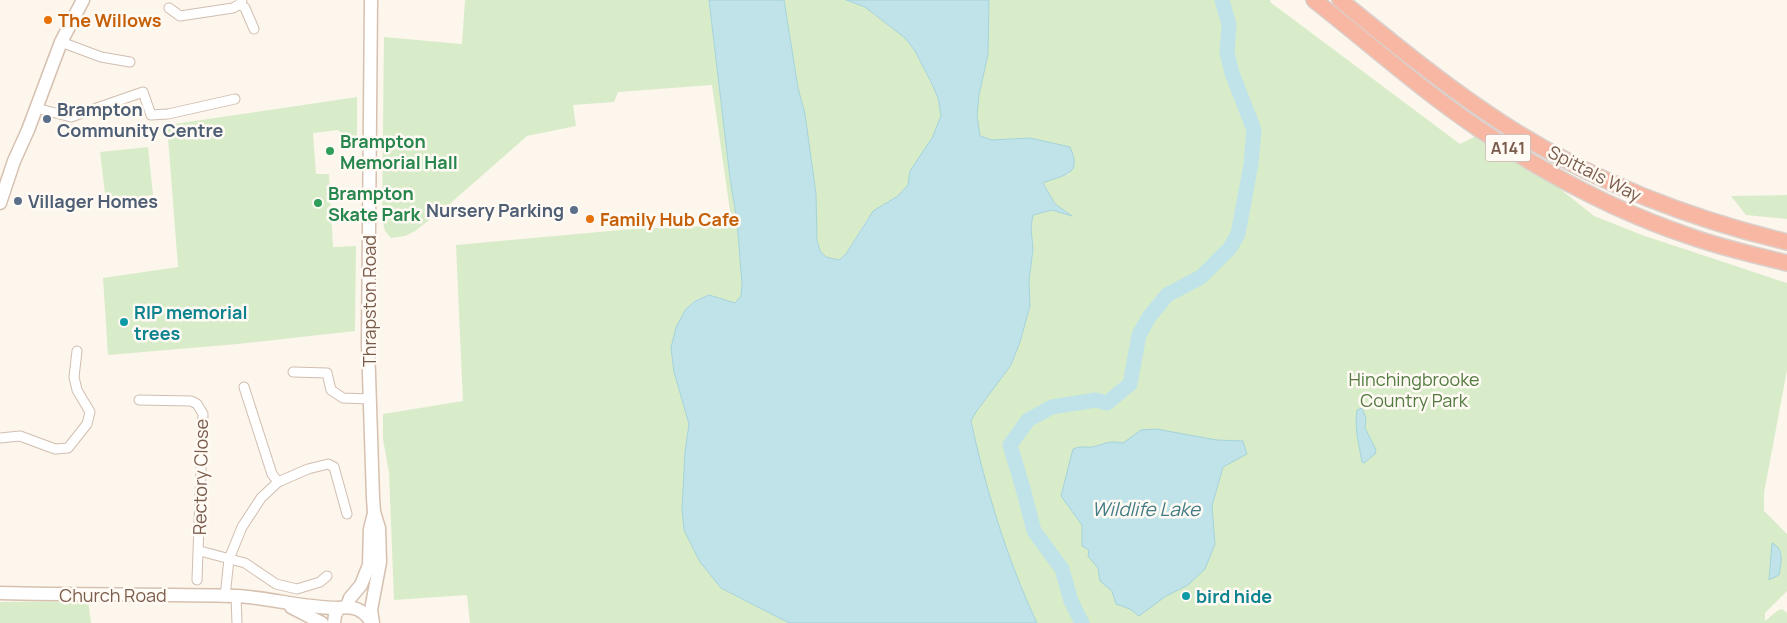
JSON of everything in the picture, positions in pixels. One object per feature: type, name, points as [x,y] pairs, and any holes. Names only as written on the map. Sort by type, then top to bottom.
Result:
[{"type":"highway","name":"Spittals Way","points":[[1314,0],[1439,100],[1498,142],[1541,168],[1612,205],[1691,237],[1744,253],[1787,262]]},
{"type":"highway","name":"Spittals Way","points":[[1340,0],[1457,92],[1551,152],[1588,172],[1656,202],[1698,218],[1751,234],[1787,242]]},
{"type":"main road","points":[[0,203],[14,161],[61,42],[84,0]]},
{"type":"main road","name":"Thrapston Road","points":[[371,0],[368,344],[374,512],[378,528],[380,562],[371,610],[372,623]]},
{"type":"main road","name":"Thrapston Road","points":[[334,623],[335,615],[364,580],[369,565],[370,529],[374,512]]},
{"type":"main road","name":"Church Road","points":[[0,593],[230,596],[280,602]]},
{"type":"main road","points":[[280,602],[323,608],[343,607]]},
{"type":"main road","points":[[280,602],[322,623]]},
{"type":"main road","name":"Thrapston Road","points":[[343,607],[362,610],[372,623]]},
{"type":"street","points":[[169,8],[180,16],[233,8],[241,2],[254,29]]},
{"type":"street","points":[[61,42],[101,57],[130,62]]},
{"type":"street","points":[[36,108],[71,117],[144,92],[151,114],[168,114],[234,99]]},
{"type":"street","points":[[0,438],[20,436],[55,449],[68,448],[87,424],[90,412],[77,390],[74,377],[77,351]]},
{"type":"street","points":[[293,372],[327,373],[331,390],[343,398],[370,399]]},
{"type":"street","points":[[244,387],[272,474],[278,482]]},
{"type":"street","name":"Rectory Close","points":[[139,400],[191,401],[198,404],[203,414],[198,580]]},
{"type":"street","points":[[237,623],[230,596],[229,559],[242,527],[261,498],[278,482],[308,469],[328,464],[334,467],[347,514]]},
{"type":"street","name":"Rectory Close","points":[[200,551],[245,564],[276,584],[297,589],[320,582],[327,576]]},
{"type":"green space","points":[[465,0],[709,0],[730,178],[737,221],[742,284],[741,296],[735,303],[709,295],[695,300],[686,309],[674,372],[689,424],[685,452],[682,509],[684,530],[721,588],[789,623],[470,623],[467,595],[394,600],[389,472],[383,439],[383,414],[463,401],[456,245],[632,229],[732,225],[712,85],[618,92],[614,102],[573,105],[576,126],[527,136],[445,208],[415,231],[405,236],[391,238],[385,231],[382,218],[384,37],[462,44]]},
{"type":"green space","points":[[784,0],[846,0],[865,7],[905,38],[915,51],[938,97],[941,116],[932,138],[910,171],[909,184],[898,196],[887,202],[867,219],[846,254],[839,260],[826,257],[820,251],[817,240],[816,194],[805,114],[798,88]]},
{"type":"green space","name":"Hinchingbrooke Country Park","points":[[989,0],[1271,0],[1270,2],[1460,144],[1476,136],[1544,176],[1594,216],[1642,235],[1787,283],[1787,370],[1764,493],[1764,511],[1787,534],[1787,591],[1765,613],[1765,621],[1782,609],[1787,613],[1787,623],[1037,623],[1015,571],[996,518],[983,474],[971,421],[1011,365],[1020,342],[1030,306],[1029,281],[1033,249],[1031,227],[1033,215],[1052,210],[1070,215],[1055,204],[1043,182],[1070,174],[1030,138],[992,140],[980,136],[977,115],[979,95],[988,54]]},
{"type":"green space","points":[[357,97],[357,139],[347,139],[338,130],[313,133],[316,174],[329,174],[333,247],[356,246],[355,331],[238,344],[108,355],[103,278],[178,267],[167,125]]},
{"type":"green space","points":[[148,147],[153,195],[106,201],[100,152]]},
{"type":"green space","points":[[1787,195],[1787,219],[1746,215],[1731,196]]},
{"type":"green space","points":[[88,601],[91,623],[0,623],[0,602]]},
{"type":"water","points":[[709,0],[784,0],[798,88],[805,114],[816,194],[817,240],[820,251],[826,257],[839,260],[846,254],[873,211],[898,196],[908,185],[910,171],[932,138],[941,116],[938,98],[931,82],[915,51],[905,38],[865,7],[846,0],[989,0],[988,54],[979,95],[977,115],[980,136],[992,140],[1030,138],[1070,147],[1074,164],[1073,169],[1064,175],[1043,183],[1055,204],[1072,216],[1052,210],[1033,215],[1031,227],[1033,249],[1029,281],[1030,306],[1020,342],[1011,365],[971,421],[983,473],[998,524],[1016,574],[1037,623],[789,623],[721,588],[700,562],[684,530],[682,509],[685,452],[689,424],[674,372],[671,348],[676,327],[686,309],[695,301],[709,295],[735,303],[741,296],[742,284],[737,221],[730,178]]},
{"type":"water","points":[[1362,408],[1366,418],[1365,428],[1376,450],[1375,454],[1364,463],[1362,462],[1356,423],[1357,410]]},
{"type":"water","name":"Wildlife Lake","points":[[1156,429],[1217,440],[1243,441],[1247,454],[1223,467],[1212,506],[1215,544],[1205,569],[1188,585],[1166,596],[1139,616],[1130,609],[1116,604],[1112,591],[1100,581],[1098,568],[1088,556],[1089,550],[1082,546],[1082,525],[1061,496],[1073,449],[1092,447],[1110,442],[1123,443],[1141,430]]},
{"type":"water","points":[[1772,543],[1779,549],[1781,561],[1779,575],[1769,580]]},
{"type":"waterway","points":[[1082,623],[1071,601],[1062,569],[1034,531],[1010,445],[1028,420],[1052,407],[1096,400],[1107,403],[1130,384],[1139,335],[1149,317],[1167,295],[1201,277],[1230,248],[1238,234],[1251,164],[1254,130],[1232,73],[1227,52],[1229,25],[1222,0]]},
{"type":"place","name":"The Willows","points":[[48,20]]},
{"type":"place","name":"Brampton Community Centre","points":[[47,119]]},
{"type":"place","name":"Brampton Memorial Hall","points":[[330,151]]},
{"type":"place","name":"Villager Homes","points":[[18,201]]},
{"type":"place","name":"Brampton Skate Park","points":[[318,203]]},
{"type":"place","name":"Nursery Parking","points":[[574,210]]},
{"type":"place","name":"Family Hub Cafe","points":[[590,219]]},
{"type":"place","name":"RIP memorial trees","points":[[124,322]]},
{"type":"place","name":"bird hide","points":[[1186,596]]}]
